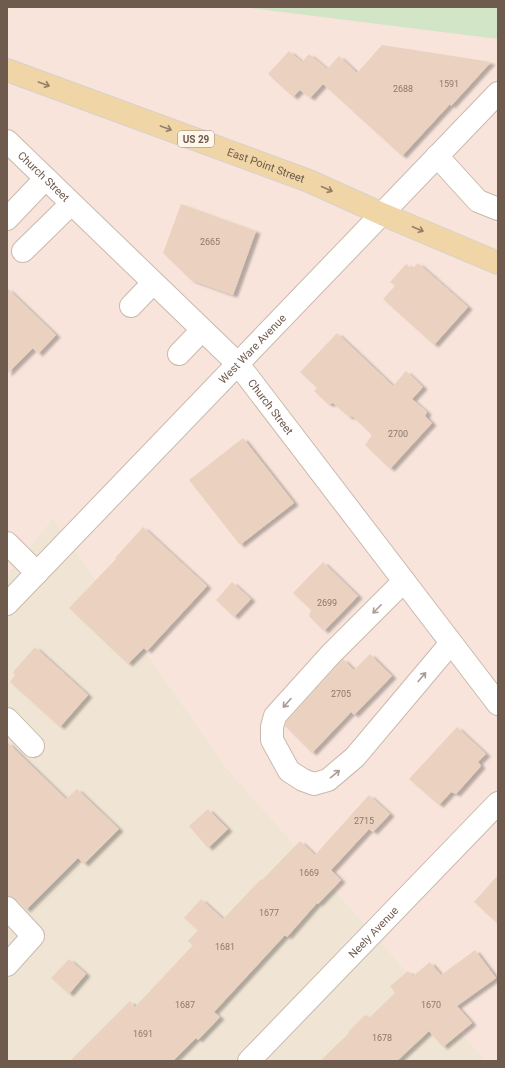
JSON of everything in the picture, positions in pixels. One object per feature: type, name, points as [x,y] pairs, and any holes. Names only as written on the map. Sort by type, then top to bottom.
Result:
[{"type":"main road","name":"East Point Street","points":[[7,70],[309,181],[382,214],[498,263]]},
{"type":"street","name":"West Ware Avenue","points":[[7,604],[498,94]]},
{"type":"street","name":"Church Street","points":[[7,141],[238,364],[498,704]]},
{"type":"street","points":[[437,156],[478,201],[498,209]]},
{"type":"street","points":[[7,219],[45,179]]},
{"type":"street","points":[[24,251],[71,204]]},
{"type":"street","points":[[131,306],[153,283]]},
{"type":"street","points":[[179,354],[202,330]]},
{"type":"street","points":[[7,544],[37,573]]},
{"type":"street","points":[[404,581],[331,654],[275,716],[272,726],[272,740],[289,771],[303,780],[314,784],[328,780],[355,757],[452,643]]},
{"type":"street","points":[[7,719],[33,746]]},
{"type":"street","name":"Neely Avenue","points":[[249,1061],[498,803]]},
{"type":"street","points":[[7,908],[33,936],[7,965]]},
{"type":"shaded area","points":[[7,7],[498,7],[498,1061],[486,1061],[226,767],[53,518],[7,574]]},
{"type":"shaded area","points":[[53,518],[226,767],[486,1061],[7,1061],[7,574]]},
{"type":"green space","points":[[243,7],[498,7],[498,39]]},
{"type":"building","points":[[382,45],[491,62],[451,106],[450,104],[402,156],[323,84],[310,98],[300,90],[293,97],[268,74],[289,51],[302,62],[309,54],[327,69],[339,56],[357,73]]},
{"type":"building","points":[[181,204],[256,231],[233,295],[191,280],[163,253]]},
{"type":"building","points":[[418,263],[468,307],[434,345],[383,299],[395,286],[390,282],[406,264],[412,269]]},
{"type":"building","points":[[7,288],[56,335],[38,354],[33,348],[7,374]]},
{"type":"building","points":[[337,333],[393,386],[406,371],[423,387],[412,399],[427,412],[425,416],[432,423],[390,469],[365,445],[372,435],[352,416],[349,417],[333,403],[328,404],[314,391],[317,388],[300,372]]},
{"type":"building","points":[[243,438],[294,503],[240,545],[189,480]]},
{"type":"building","points":[[143,527],[207,586],[147,651],[144,648],[128,664],[69,608],[116,559],[115,558]]},
{"type":"building","points":[[323,562],[358,596],[324,631],[309,616],[311,610],[293,593]]},
{"type":"building","points":[[232,582],[251,599],[234,617],[216,600]]},
{"type":"building","points":[[35,647],[88,695],[60,727],[10,682],[15,675],[13,672]]},
{"type":"building","points":[[370,654],[392,676],[354,715],[351,712],[312,753],[285,726],[286,722],[343,659],[354,670]]},
{"type":"building","points":[[457,727],[486,754],[478,762],[481,766],[456,794],[451,792],[439,805],[409,779]]},
{"type":"building","points":[[7,742],[66,799],[77,789],[119,829],[84,864],[78,858],[26,910],[16,899],[11,896],[7,896]]},
{"type":"building","points":[[369,795],[390,814],[373,832],[369,829],[331,870],[341,880],[318,904],[317,903],[287,937],[285,935],[214,1012],[220,1017],[198,1040],[196,1038],[173,1061],[70,1061],[130,1001],[135,1007],[193,945],[188,941],[198,930],[184,918],[201,899],[223,919],[300,841],[315,855]]},
{"type":"building","points":[[208,809],[228,829],[208,848],[189,826]]},
{"type":"building","points":[[498,875],[498,924],[474,902]]},
{"type":"building","points":[[475,950],[496,978],[457,1006],[472,1023],[443,1047],[429,1031],[397,1061],[320,1061],[365,1015],[370,1017],[395,993],[390,986],[408,971],[413,976],[430,962],[441,975]]},
{"type":"building","points":[[69,959],[86,974],[69,994],[51,978]]}]
